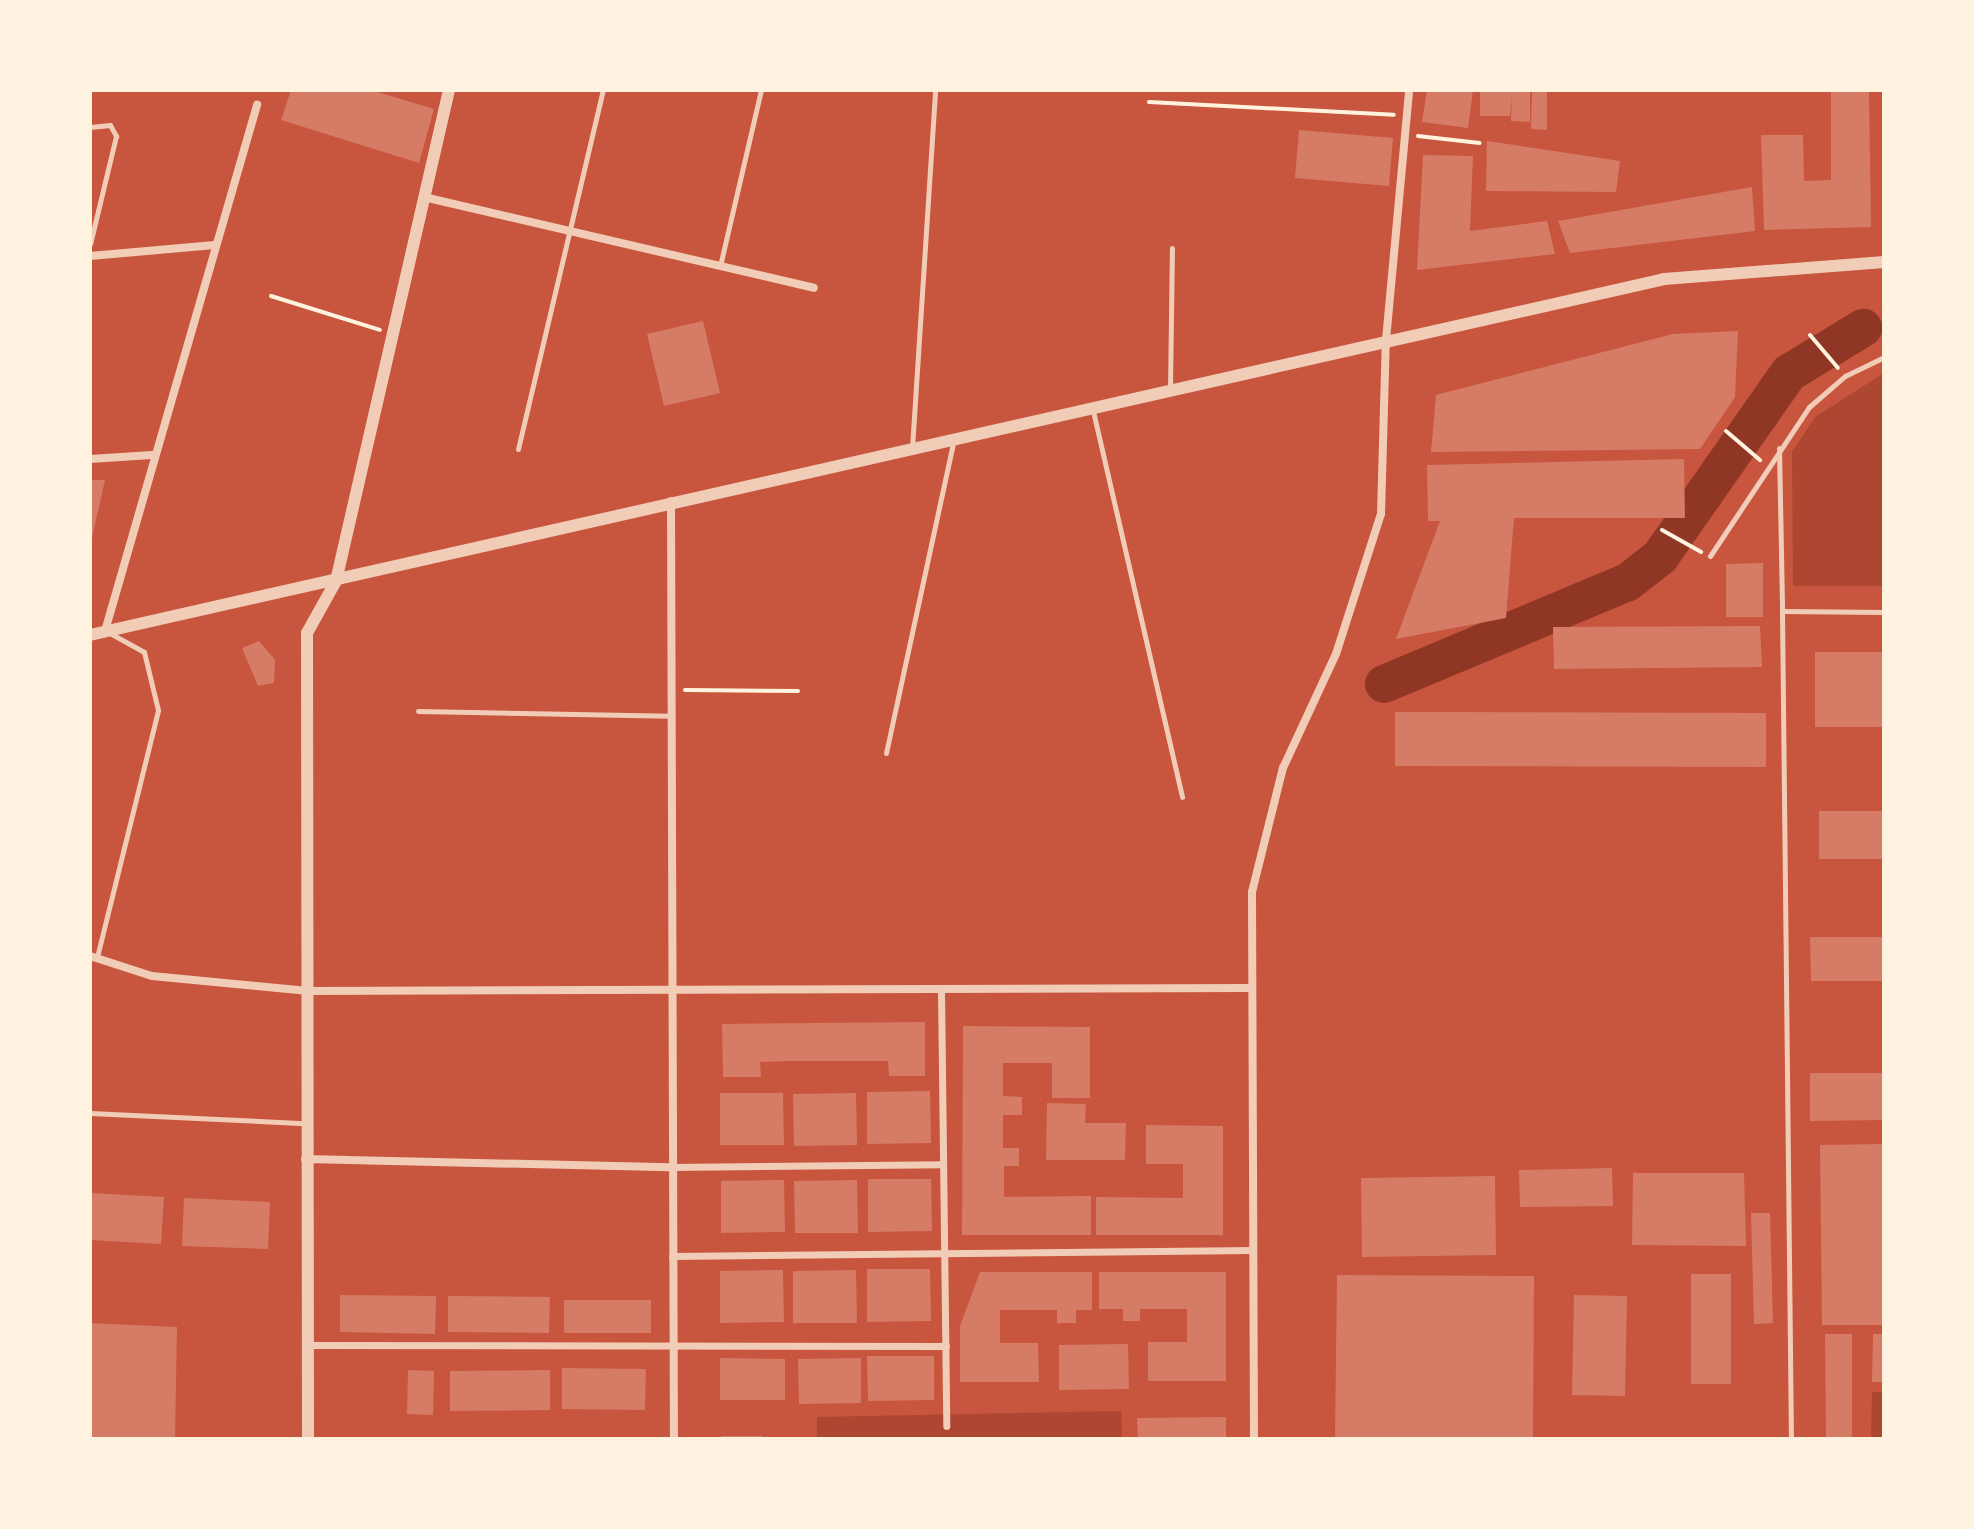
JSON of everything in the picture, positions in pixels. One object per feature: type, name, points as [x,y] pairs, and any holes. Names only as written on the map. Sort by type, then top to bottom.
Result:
[{"type":"street","points":[[308,1439],[305,1159],[307,633],[336,581],[428,198],[449,90]]},
{"type":"street","points":[[1254,1439],[1249,988],[1261,837],[1283,768],[1336,654],[1381,514],[1386,340],[1409,90]]},
{"type":"street","points":[[105,631],[152,455],[257,105]]},
{"type":"street","points":[[428,198],[814,288]]},
{"type":"street","points":[[90,256],[215,245]]},
{"type":"street","points":[[90,635],[1170,388],[1664,279],[1884,262]]},
{"type":"street","points":[[90,459],[152,455]]},
{"type":"street","points":[[671,501],[669,991],[674,1439]]},
{"type":"street","points":[[93,958],[152,976],[308,991],[1249,988]]},
{"type":"street","points":[[941,990],[946,1426]]},
{"type":"street","points":[[305,1159],[670,1167],[943,1164]]},
{"type":"street","points":[[672,1256],[1253,1250]]},
{"type":"street","points":[[307,1345],[673,1349],[946,1346]]},
{"type":"lane","points":[[518,449],[603,90]]},
{"type":"lane","points":[[720,266],[761,90]]},
{"type":"lane","points":[[912,448],[935,90]]},
{"type":"lane","points":[[90,127],[110,125],[116,136],[90,244]]},
{"type":"lane","points":[[1170,388],[1172,248]]},
{"type":"lane","points":[[1710,556],[1779,447],[1845,376],[1884,357]]},
{"type":"lane","points":[[1092,406],[1182,797]]},
{"type":"lane","points":[[886,753],[954,438]]},
{"type":"lane","points":[[1779,447],[1791,1439]]},
{"type":"lane","points":[[1782,611],[1884,612]]},
{"type":"lane","points":[[93,958],[158,710],[144,652],[105,631]]},
{"type":"lane","points":[[418,711],[670,716]]},
{"type":"lane","points":[[90,1113],[305,1123]]},
{"type":"path","points":[[1149,102],[1406,116]]},
{"type":"path","points":[[1403,135],[1480,143]]},
{"type":"path","points":[[271,296],[395,335]]},
{"type":"path","points":[[1810,335],[1845,376]]},
{"type":"path","points":[[1726,431],[1767,467]]},
{"type":"path","points":[[1662,530],[1710,556]]},
{"type":"path","points":[[670,690],[798,691]]},
{"type":"shaded area","points":[[1884,373],[1884,586],[1793,586],[1792,452],[1815,417]]},
{"type":"shaded area","points":[[1872,1392],[1884,1392],[1884,1439],[1871,1439]]},
{"type":"shaded area","points":[[1121,1411],[1122,1439],[817,1439],[817,1417]]},
{"type":"building","points":[[291,90],[371,90],[434,109],[419,163],[281,120]]},
{"type":"building","points":[[1427,90],[1473,90],[1468,128],[1422,122]]},
{"type":"building","points":[[1480,90],[1530,90],[1530,122],[1511,121],[1512,95],[1510,116],[1480,116]]},
{"type":"building","points":[[1532,90],[1547,90],[1547,130],[1531,129]]},
{"type":"building","points":[[1831,90],[1869,90],[1871,227],[1764,230],[1761,135],[1803,135],[1804,181],[1831,180]]},
{"type":"building","points":[[1299,130],[1393,138],[1389,186],[1295,178]]},
{"type":"building","points":[[1487,141],[1620,161],[1616,192],[1486,191]]},
{"type":"building","points":[[1423,155],[1473,156],[1470,231],[1547,221],[1555,254],[1417,270]]},
{"type":"building","points":[[1752,187],[1755,231],[1570,253],[1558,221]]},
{"type":"building","points":[[703,321],[720,393],[664,406],[647,334]]},
{"type":"building","points":[[1738,331],[1735,397],[1700,449],[1431,452],[1436,395],[1673,334]]},
{"type":"building","points":[[1684,459],[1685,518],[1514,518],[1506,618],[1396,639],[1440,521],[1428,521],[1427,465]]},
{"type":"building","points":[[90,480],[105,480],[91,542],[90,542]]},
{"type":"building","points":[[1763,563],[1763,617],[1726,617],[1726,564]]},
{"type":"building","points":[[1760,626],[1762,667],[1554,669],[1553,627]]},
{"type":"building","points":[[259,641],[275,660],[274,683],[258,686],[242,648]]},
{"type":"building","points":[[1815,652],[1884,652],[1884,727],[1815,727]]},
{"type":"building","points":[[1395,712],[1766,713],[1766,767],[1395,766]]},
{"type":"building","points":[[1819,811],[1884,811],[1884,859],[1819,859]]},
{"type":"building","points":[[1810,937],[1884,937],[1884,981],[1811,981]]},
{"type":"building","points":[[925,1022],[925,1076],[889,1076],[888,1061],[789,1061],[760,1062],[761,1077],[723,1077],[722,1024]]},
{"type":"building","points":[[963,1026],[1090,1027],[1090,1098],[1052,1098],[1052,1063],[1003,1063],[1003,1096],[1022,1097],[1022,1115],[1003,1115],[1003,1148],[1019,1148],[1019,1166],[1004,1166],[1004,1197],[1091,1196],[1091,1235],[962,1235]]},
{"type":"building","points":[[1810,1073],[1884,1073],[1884,1120],[1810,1121]]},
{"type":"building","points":[[930,1091],[931,1143],[867,1144],[867,1092]]},
{"type":"building","points":[[720,1093],[783,1093],[784,1145],[720,1145]]},
{"type":"building","points":[[856,1093],[857,1145],[794,1146],[793,1094]]},
{"type":"building","points":[[1047,1103],[1086,1104],[1085,1123],[1126,1123],[1125,1160],[1046,1160]]},
{"type":"building","points":[[1146,1125],[1223,1126],[1223,1235],[1096,1235],[1096,1197],[1183,1198],[1183,1164],[1146,1164]]},
{"type":"building","points":[[1884,1144],[1884,1325],[1822,1325],[1820,1145]]},
{"type":"building","points":[[1612,1168],[1613,1206],[1520,1207],[1519,1170]]},
{"type":"building","points":[[1633,1173],[1744,1173],[1746,1246],[1632,1245]]},
{"type":"building","points":[[1495,1176],[1496,1255],[1362,1257],[1361,1178]]},
{"type":"building","points":[[868,1179],[931,1179],[932,1231],[868,1232]]},
{"type":"building","points":[[784,1180],[785,1232],[721,1233],[721,1181]]},
{"type":"building","points":[[857,1180],[858,1233],[795,1233],[794,1181]]},
{"type":"building","points":[[90,1193],[164,1197],[161,1244],[90,1240]]},
{"type":"building","points":[[184,1198],[270,1202],[268,1249],[182,1246]]},
{"type":"building","points":[[1751,1213],[1770,1213],[1773,1323],[1754,1324]]},
{"type":"building","points":[[867,1269],[930,1269],[931,1321],[867,1322]]},
{"type":"building","points":[[783,1270],[784,1322],[720,1323],[720,1271]]},
{"type":"building","points":[[856,1270],[857,1323],[793,1323],[793,1271]]},
{"type":"building","points":[[980,1272],[1092,1272],[1092,1310],[1076,1310],[1076,1323],[1057,1323],[1057,1310],[1000,1310],[1000,1343],[1038,1343],[1039,1382],[960,1382],[960,1326]]},
{"type":"building","points":[[1099,1272],[1226,1272],[1226,1381],[1148,1381],[1148,1342],[1187,1342],[1187,1309],[1140,1309],[1140,1321],[1123,1321],[1123,1309],[1099,1309]]},
{"type":"building","points":[[1691,1274],[1731,1274],[1731,1384],[1691,1384]]},
{"type":"building","points":[[1337,1275],[1534,1276],[1533,1439],[1335,1438]]},
{"type":"building","points":[[340,1295],[436,1296],[435,1334],[340,1332]]},
{"type":"building","points":[[1574,1295],[1627,1296],[1625,1396],[1572,1395]]},
{"type":"building","points":[[448,1296],[550,1297],[549,1333],[448,1332]]},
{"type":"building","points":[[564,1300],[651,1300],[651,1333],[564,1333]]},
{"type":"building","points":[[90,1323],[177,1327],[175,1439],[90,1439]]},
{"type":"building","points":[[1825,1334],[1852,1334],[1852,1439],[1826,1439]]},
{"type":"building","points":[[1873,1334],[1884,1334],[1884,1382],[1872,1382]]},
{"type":"building","points":[[1128,1344],[1129,1389],[1059,1390],[1059,1345]]},
{"type":"building","points":[[867,1356],[934,1356],[934,1400],[868,1401]]},
{"type":"building","points":[[720,1358],[785,1359],[785,1400],[720,1400]]},
{"type":"building","points":[[861,1358],[861,1403],[799,1404],[798,1359]]},
{"type":"building","points":[[562,1368],[646,1369],[645,1410],[562,1409]]},
{"type":"building","points":[[408,1370],[434,1371],[433,1415],[407,1414]]},
{"type":"building","points":[[550,1370],[550,1410],[450,1411],[450,1371]]},
{"type":"building","points":[[1226,1417],[1226,1439],[1138,1439],[1137,1418]]},
{"type":"building","points":[[721,1436],[762,1436],[762,1439],[721,1439]]},
{"type":"waterway","points":[[1384,684],[1628,582],[1660,557],[1789,373],[1863,328]]}]
